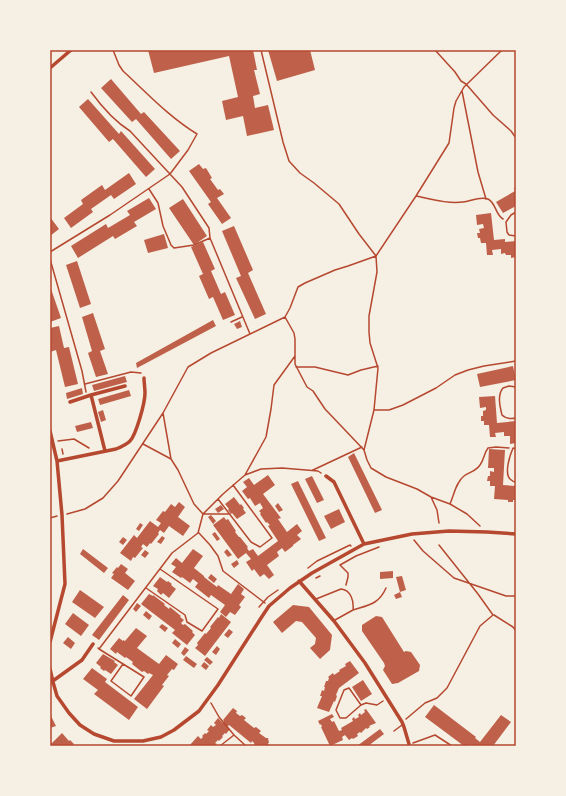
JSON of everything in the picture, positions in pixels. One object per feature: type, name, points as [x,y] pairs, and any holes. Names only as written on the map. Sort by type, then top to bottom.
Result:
[{"type":"street","points":[[50,68],[72,50]]},
{"type":"street","points":[[57,461],[123,447],[130,442],[142,411],[145,394],[144,378]]},
{"type":"street","points":[[70,402],[125,386]]},
{"type":"street","points":[[91,395],[105,451]]},
{"type":"street","points":[[50,430],[57,461],[62,515],[65,584],[50,642]]},
{"type":"street","points":[[326,476],[334,482],[364,544]]},
{"type":"street","points":[[50,669],[51,682],[57,696],[80,725],[94,734],[114,741],[144,741],[161,737],[174,730],[198,711],[218,685],[269,606],[299,581],[312,573],[364,544],[412,534],[449,531],[516,534]]},
{"type":"street","points":[[299,581],[334,620],[365,663],[403,723],[409,744]]},
{"type":"street","points":[[51,682],[82,660],[93,644]]},
{"type":"street","points":[[113,746],[114,741]]},
{"type":"lane","points":[[516,212],[511,214],[506,222],[507,232],[509,235],[516,236]]},
{"type":"lane","points":[[516,387],[509,386],[500,391],[502,416],[505,418],[516,418]]},
{"type":"lane","points":[[516,449],[513,448],[508,466],[508,476],[511,480],[516,482]]},
{"type":"lane","points":[[334,620],[353,610],[375,602],[382,596],[386,588]]},
{"type":"lane","points":[[316,599],[341,589],[345,589],[349,591],[354,605],[353,610]]},
{"type":"lane","points":[[394,731],[403,723]]},
{"type":"path","points":[[50,252],[110,215],[170,174],[188,150],[197,134],[173,118],[123,71],[113,50]]},
{"type":"path","points":[[261,50],[289,161],[339,204],[376,256],[377,272],[369,316],[369,332],[370,344],[378,366],[374,410],[364,450]]},
{"type":"path","points":[[435,50],[461,81],[466,84],[493,115],[511,131],[516,138]]},
{"type":"path","points":[[50,518],[85,509],[103,498],[118,481],[163,413],[188,367],[211,353],[285,317],[298,287],[305,282],[376,256],[449,143],[456,101],[466,84],[502,50]]},
{"type":"path","points":[[462,91],[478,172],[486,198]]},
{"type":"path","points":[[91,92],[110,115],[120,125],[130,131],[182,187],[209,228],[210,238],[250,334]]},
{"type":"path","points":[[149,189],[158,203],[163,226],[171,245],[174,248],[194,245],[210,238]]},
{"type":"path","points":[[416,196],[438,201],[455,202],[486,198],[492,202],[499,217],[504,219],[506,222]]},
{"type":"path","points":[[50,259],[85,384],[86,397]]},
{"type":"path","points":[[231,322],[242,317]]},
{"type":"path","points":[[285,317],[294,333],[295,364],[307,387],[313,390],[325,409],[362,447],[366,460],[371,468],[431,497],[450,504],[467,514],[487,532]]},
{"type":"path","points":[[245,475],[266,437],[274,385],[295,355]]},
{"type":"path","points":[[374,410],[388,410],[403,405],[436,388],[455,375],[468,370],[516,361]]},
{"type":"path","points":[[296,367],[315,367],[348,376],[361,370],[378,366]]},
{"type":"path","points":[[85,384],[130,372],[141,372]]},
{"type":"path","points":[[163,413],[171,459],[178,470],[194,504],[203,514],[230,514]]},
{"type":"path","points":[[52,442],[74,439],[95,453]]},
{"type":"path","points":[[142,444],[171,459]]},
{"type":"path","points":[[312,471],[362,447]]},
{"type":"path","points":[[450,504],[459,481],[482,464],[488,448],[513,448]]},
{"type":"path","points":[[99,649],[172,553],[198,533],[203,514],[245,475],[261,469],[282,468],[318,471],[326,476]]},
{"type":"path","points":[[218,500],[251,542],[260,546],[272,538],[233,485]]},
{"type":"path","points":[[431,497],[437,510],[440,523]]},
{"type":"path","points":[[198,533],[218,556],[222,571],[269,606]]},
{"type":"path","points":[[418,538],[414,539],[423,551],[454,578],[506,596],[516,596]]},
{"type":"path","points":[[439,545],[470,583],[493,615],[513,627],[516,631]]},
{"type":"path","points":[[356,556],[383,546]]},
{"type":"path","points":[[146,587],[185,615],[187,622],[202,631],[218,609],[160,570]]},
{"type":"path","points":[[403,723],[425,703],[437,698],[447,688],[480,626],[493,615]]},
{"type":"path","points":[[93,644],[144,677],[131,696],[111,681],[123,664]]},
{"type":"path","points":[[362,705],[349,688],[344,690],[336,710],[340,718],[346,718],[366,703],[377,705],[388,698]]},
{"type":"path","points":[[211,703],[219,716],[246,746]]},
{"type":"path","points":[[220,746],[234,734]]},
{"type":"path","points":[[409,744],[435,735],[452,746]]},
{"type":"path","points":[[50,743],[53,746]]},
{"type":"building","points":[[148,50],[253,50],[257,70],[254,70],[260,94],[253,96],[255,108],[268,105],[274,130],[247,136],[243,116],[226,120],[222,101],[238,97],[229,56],[154,73]]},
{"type":"building","points":[[268,50],[310,50],[315,70],[277,81]]},
{"type":"building","points":[[111,79],[141,114],[144,112],[180,151],[171,159],[136,119],[132,122],[101,88]]},
{"type":"building","points":[[88,99],[119,134],[121,131],[155,169],[146,177],[113,139],[109,142],[79,107]]},
{"type":"building","points":[[199,164],[203,169],[206,168],[212,178],[210,179],[218,190],[220,189],[224,194],[217,198],[231,218],[222,224],[208,204],[211,202],[189,171]]},
{"type":"building","points":[[129,173],[136,184],[114,199],[111,195],[91,209],[93,212],[71,228],[64,218],[83,204],[81,200],[102,185],[105,190]]},
{"type":"building","points":[[516,187],[516,206],[503,213],[496,202],[515,191],[514,188]]},
{"type":"building","points":[[149,198],[156,209],[134,222],[137,226],[115,239],[113,236],[78,258],[71,246],[106,224],[108,228],[130,215],[127,211]]},
{"type":"building","points":[[183,199],[207,236],[194,245],[169,208]]},
{"type":"building","points":[[491,213],[494,240],[505,239],[505,242],[516,241],[516,257],[511,258],[511,255],[506,255],[505,253],[501,254],[501,249],[492,250],[493,255],[487,255],[486,243],[481,243],[477,233],[480,233],[479,229],[484,228],[483,224],[477,225],[476,215]]},
{"type":"building","points":[[50,217],[59,229],[50,236]]},
{"type":"building","points":[[234,226],[253,270],[248,273],[266,314],[255,319],[236,278],[241,276],[222,231]]},
{"type":"building","points":[[164,234],[168,248],[148,253],[144,240]]},
{"type":"building","points":[[203,242],[215,269],[211,271],[221,294],[225,292],[235,315],[223,320],[213,297],[209,299],[199,276],[203,274],[191,247]]},
{"type":"building","points":[[77,261],[91,304],[80,308],[66,265]]},
{"type":"building","points":[[50,286],[61,318],[50,322]]},
{"type":"building","points":[[93,313],[105,349],[100,351],[108,374],[96,377],[88,353],[92,351],[82,317]]},
{"type":"building","points":[[213,320],[216,326],[137,368],[136,363]]},
{"type":"building","points":[[240,321],[242,327],[237,329],[234,324]]},
{"type":"building","points":[[59,326],[64,348],[69,347],[78,384],[65,387],[56,350],[50,352],[50,328]]},
{"type":"building","points":[[513,366],[516,380],[480,387],[477,374]]},
{"type":"building","points":[[125,376],[127,382],[94,391],[92,385]]},
{"type":"building","points":[[82,388],[83,394],[67,399],[66,393]]},
{"type":"building","points":[[129,390],[131,396],[100,405],[98,399]]},
{"type":"building","points":[[495,396],[497,423],[516,421],[516,443],[510,444],[510,436],[504,436],[504,432],[495,433],[496,437],[490,437],[489,425],[484,425],[484,421],[481,421],[481,416],[483,416],[483,411],[486,410],[486,407],[480,408],[479,397]]},
{"type":"building","points":[[103,410],[106,420],[101,422],[98,412]]},
{"type":"building","points":[[91,422],[93,428],[77,432],[75,426]]},
{"type":"building","points":[[489,449],[505,450],[503,485],[516,486],[516,500],[513,500],[513,502],[494,499],[495,486],[490,486],[490,481],[487,481],[488,476],[490,476],[490,471],[494,472],[494,468],[488,468]]},
{"type":"building","points":[[354,453],[382,510],[375,513],[348,457]]},
{"type":"building","points":[[268,475],[275,485],[263,494],[281,518],[278,519],[287,532],[297,524],[302,531],[297,535],[301,539],[285,552],[282,548],[277,552],[279,556],[267,565],[274,575],[269,579],[264,574],[260,577],[254,569],[252,571],[246,562],[251,559],[246,553],[238,559],[213,525],[224,517],[226,520],[228,519],[236,531],[235,532],[248,547],[247,548],[249,551],[253,549],[258,556],[278,541],[268,526],[270,525],[267,522],[266,523],[260,514],[261,513],[259,511],[263,508],[260,503],[255,506],[250,498],[248,499],[242,491],[247,487],[243,482],[249,478],[254,485]]},
{"type":"building","points":[[312,476],[324,500],[317,503],[305,479]]},
{"type":"building","points":[[298,481],[326,538],[319,541],[291,484]]},
{"type":"building","points":[[234,497],[244,508],[243,509],[246,513],[237,519],[232,513],[231,514],[225,504]]},
{"type":"building","points":[[179,502],[185,507],[178,517],[190,526],[183,536],[169,526],[164,533],[160,530],[158,533],[159,534],[147,547],[143,544],[141,547],[143,548],[135,558],[133,557],[131,561],[120,553],[134,535],[137,538],[150,521],[158,527],[161,523],[156,520],[163,511],[165,512],[171,504],[175,507]]},
{"type":"building","points":[[278,503],[283,510],[279,512],[275,506]]},
{"type":"building","points":[[221,505],[224,509],[218,513],[215,509]]},
{"type":"building","points":[[339,509],[345,522],[331,529],[324,516]]},
{"type":"building","points":[[211,515],[216,521],[213,524],[208,517]]},
{"type":"building","points":[[140,523],[143,525],[139,531],[136,529]]},
{"type":"building","points":[[215,532],[220,539],[217,541],[212,534]]},
{"type":"building","points":[[162,536],[165,538],[161,544],[157,542]]},
{"type":"building","points":[[123,537],[127,540],[123,545],[119,542]]},
{"type":"building","points":[[83,549],[108,568],[104,573],[80,554]]},
{"type":"building","points":[[193,549],[203,556],[194,568],[204,577],[217,587],[218,585],[231,594],[238,584],[244,589],[241,594],[245,597],[239,605],[241,607],[235,615],[230,612],[226,617],[220,612],[225,605],[211,595],[209,598],[195,587],[198,583],[193,579],[190,583],[172,572],[176,567],[171,564],[176,558],[182,563]]},
{"type":"building","points":[[227,549],[232,555],[228,557],[224,552]]},
{"type":"building","points":[[145,550],[149,553],[145,558],[141,555]]},
{"type":"building","points":[[237,560],[239,564],[234,568],[231,564]]},
{"type":"building","points":[[121,564],[128,569],[125,573],[135,581],[128,590],[111,578],[114,574],[112,573]]},
{"type":"building","points":[[393,571],[393,578],[380,579],[380,572]]},
{"type":"building","points":[[211,574],[217,579],[214,583],[208,578]]},
{"type":"building","points":[[402,576],[406,590],[400,592],[396,577]]},
{"type":"building","points":[[160,577],[172,584],[171,585],[176,589],[169,598],[163,593],[161,595],[157,591],[158,589],[153,586]]},
{"type":"building","points":[[80,590],[104,607],[95,618],[72,602]]},
{"type":"building","points":[[400,592],[402,597],[396,599],[394,595]]},
{"type":"building","points":[[149,594],[153,595],[169,609],[170,607],[181,616],[180,617],[184,620],[181,623],[183,625],[185,624],[193,631],[192,632],[195,635],[187,645],[172,633],[175,630],[141,604]]},
{"type":"building","points":[[123,595],[129,600],[99,640],[92,635]]},
{"type":"building","points":[[137,603],[141,606],[136,612],[133,609]]},
{"type":"building","points":[[293,605],[309,607],[332,635],[330,650],[320,659],[310,648],[315,644],[316,638],[302,622],[296,621],[282,633],[273,622]]},
{"type":"building","points":[[146,611],[152,616],[149,620],[143,615]]},
{"type":"building","points":[[73,613],[89,625],[81,636],[65,624]]},
{"type":"building","points":[[221,614],[231,622],[205,656],[195,648],[198,645],[197,643],[211,628],[210,627]]},
{"type":"building","points":[[376,616],[382,617],[404,652],[411,652],[420,665],[419,671],[398,683],[392,684],[383,670],[385,666],[384,663],[362,631],[362,625]]},
{"type":"building","points":[[162,624],[168,628],[165,632],[159,627]]},
{"type":"building","points":[[136,628],[147,636],[137,648],[159,664],[166,655],[178,664],[174,670],[172,669],[167,675],[169,676],[162,685],[164,686],[147,709],[134,699],[153,675],[144,671],[142,672],[132,664],[133,662],[117,652],[116,654],[110,649],[119,638],[125,641]]},
{"type":"building","points":[[229,629],[233,632],[228,638],[224,635]]},
{"type":"building","points":[[68,637],[75,643],[71,649],[63,643]]},
{"type":"building","points":[[175,639],[181,644],[178,648],[172,643]]},
{"type":"building","points":[[217,646],[220,649],[216,655],[212,652]]},
{"type":"building","points":[[185,647],[189,650],[184,656],[181,653]]},
{"type":"building","points":[[103,654],[115,661],[114,662],[118,665],[111,674],[105,670],[104,671],[96,663]]},
{"type":"building","points":[[186,656],[197,664],[194,668],[183,660]]},
{"type":"building","points":[[207,657],[213,662],[210,665],[204,660]]},
{"type":"building","points":[[350,661],[359,673],[339,688],[335,702],[334,701],[329,712],[317,708],[322,696],[320,696],[322,690],[324,691],[326,681],[328,681],[328,677],[333,673],[334,675],[340,671],[339,670],[346,666],[345,664]]},
{"type":"building","points":[[204,662],[209,666],[206,670],[201,666]]},
{"type":"building","points":[[92,668],[107,679],[105,682],[138,707],[129,720],[94,694],[98,690],[83,679]]},
{"type":"building","points":[[363,680],[372,694],[361,701],[352,687]]},
{"type":"building","points":[[434,705],[476,737],[475,738],[480,742],[501,715],[511,722],[493,746],[472,746],[470,744],[469,746],[464,746],[425,717]]},
{"type":"building","points":[[233,708],[237,711],[236,713],[246,718],[244,720],[254,728],[256,727],[261,731],[259,733],[268,738],[269,746],[255,746],[252,741],[251,743],[229,725],[227,727],[230,729],[219,741],[218,740],[215,743],[217,744],[215,746],[189,746],[198,736],[201,739],[205,733],[206,734],[209,731],[207,730],[211,725],[213,727],[216,725],[214,723],[218,718],[223,723],[223,720]]},
{"type":"building","points":[[366,709],[376,723],[357,734],[358,736],[353,739],[352,738],[349,740],[345,735],[342,737],[343,740],[330,746],[321,724],[320,725],[318,721],[332,714],[334,717],[330,719],[332,722],[334,721],[339,731],[342,730],[341,728],[353,721],[352,719],[354,717],[355,719],[359,717],[358,715],[365,712],[364,710]]},
{"type":"building","points":[[50,714],[56,726],[50,728]]},
{"type":"building","points":[[380,729],[384,734],[368,746],[357,746]]},
{"type":"building","points":[[62,733],[74,744],[74,746],[51,746],[53,745],[51,744]]}]
